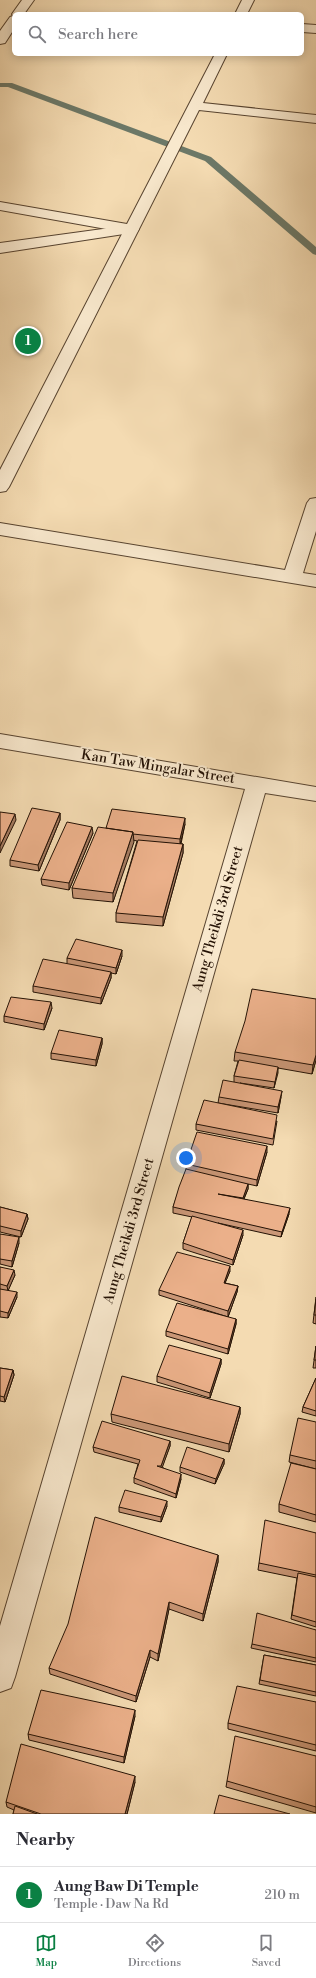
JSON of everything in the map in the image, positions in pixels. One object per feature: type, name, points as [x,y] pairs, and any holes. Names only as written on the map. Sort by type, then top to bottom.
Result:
[{"type":"street","points":[[19,12],[28,0]]},
{"type":"street","points":[[242,12],[248,0]]},
{"type":"street","points":[[0,40],[12,23]]},
{"type":"street","points":[[304,28],[316,29]]},
{"type":"street","points":[[0,487],[220,56]]},
{"type":"street","points":[[194,106],[316,119]]},
{"type":"street","points":[[0,206],[132,229]]},
{"type":"street","points":[[0,248],[132,229]]},
{"type":"street","points":[[292,577],[316,503]]},
{"type":"street","points":[[0,529],[316,582]]},
{"type":"street","name":"Kan Taw Mingalar Street","points":[[0,741],[316,794]]},
{"type":"street","name":"Aung Theikdi 3rd Street","points":[[0,1677],[257,784]]},
{"type":"building","points":[[32,808],[60,813],[38,865],[10,860]]},
{"type":"building","points":[[112,809],[185,818],[180,839],[133,834],[133,832],[106,828]]},
{"type":"building","points":[[0,812],[15,814],[0,846]]},
{"type":"building","points":[[67,822],[92,827],[69,883],[41,879]]},
{"type":"building","points":[[98,827],[133,832],[113,893],[72,888]]},
{"type":"building","points":[[138,840],[183,844],[163,917],[116,913]]},
{"type":"building","points":[[76,939],[122,950],[116,968],[67,958]]},
{"type":"building","points":[[43,959],[111,972],[101,998],[33,986]]},
{"type":"building","points":[[252,989],[316,999],[316,1055],[313,1065],[235,1052],[245,1021]]},
{"type":"building","points":[[11,997],[51,1002],[44,1024],[4,1016]]},
{"type":"building","points":[[59,1030],[102,1038],[96,1060],[51,1053]]},
{"type":"building","points":[[239,1060],[278,1067],[275,1082],[234,1076]]},
{"type":"building","points":[[223,1080],[282,1091],[278,1107],[219,1097]]},
{"type":"building","points":[[204,1100],[277,1115],[273,1139],[196,1124]]},
{"type":"building","points":[[197,1132],[267,1146],[257,1180],[186,1164]]},
{"type":"building","points":[[186,1169],[248,1184],[243,1198],[218,1194],[290,1208],[282,1232],[173,1207]]},
{"type":"building","points":[[0,1207],[27,1214],[21,1231],[0,1226]]},
{"type":"building","points":[[192,1216],[243,1230],[233,1260],[183,1243]]},
{"type":"building","points":[[0,1234],[19,1237],[12,1261],[0,1259]]},
{"type":"building","points":[[177,1252],[230,1266],[224,1283],[238,1286],[228,1311],[159,1290]]},
{"type":"building","points":[[0,1267],[14,1270],[7,1286],[0,1284]]},
{"type":"building","points":[[0,1289],[17,1292],[8,1313],[0,1311]]},
{"type":"building","points":[[316,1299],[316,1315],[314,1315]]},
{"type":"building","points":[[177,1303],[236,1319],[228,1349],[166,1331]]},
{"type":"building","points":[[169,1345],[221,1359],[210,1393],[157,1376]]},
{"type":"building","points":[[316,1346],[316,1360],[314,1360]]},
{"type":"building","points":[[0,1368],[13,1370],[4,1397],[0,1396]]},
{"type":"building","points":[[122,1376],[240,1407],[229,1444],[111,1414]]},
{"type":"building","points":[[316,1378],[316,1411],[303,1407]]},
{"type":"building","points":[[298,1418],[316,1422],[316,1461],[290,1455]]},
{"type":"building","points":[[102,1421],[170,1441],[161,1466],[157,1466],[181,1474],[176,1494],[134,1478],[140,1460],[93,1447]]},
{"type":"building","points":[[187,1447],[224,1459],[216,1479],[180,1467]]},
{"type":"building","points":[[291,1463],[316,1469],[316,1515],[279,1504]]},
{"type":"building","points":[[125,1490],[167,1501],[161,1517],[119,1507]]},
{"type":"building","points":[[95,1517],[218,1555],[203,1614],[169,1602],[158,1654],[150,1650],[136,1696],[49,1668],[68,1624]]},
{"type":"building","points":[[265,1520],[316,1533],[316,1575],[259,1563]]},
{"type":"building","points":[[298,1573],[316,1577],[316,1622],[292,1615]]},
{"type":"building","points":[[257,1613],[316,1630],[316,1658],[252,1644]]},
{"type":"building","points":[[264,1655],[316,1665],[316,1692],[260,1680]]},
{"type":"building","points":[[237,1686],[316,1702],[316,1745],[228,1723]]},
{"type":"building","points":[[41,1690],[135,1710],[124,1757],[28,1734]]},
{"type":"building","points":[[235,1736],[316,1756],[316,1807],[227,1781]]},
{"type":"building","points":[[21,1744],[135,1776],[125,1814],[41,1814],[6,1802]]},
{"type":"building","points":[[219,1795],[290,1814],[214,1814]]},
{"type":"building","points":[[15,1806],[37,1814],[13,1814]]},
{"type":"waterway","points":[[0,85],[9,85],[208,159],[316,252]]},
{"type":"place","name":"Aung Baw Di Temple","points":[[28,341]]}]
